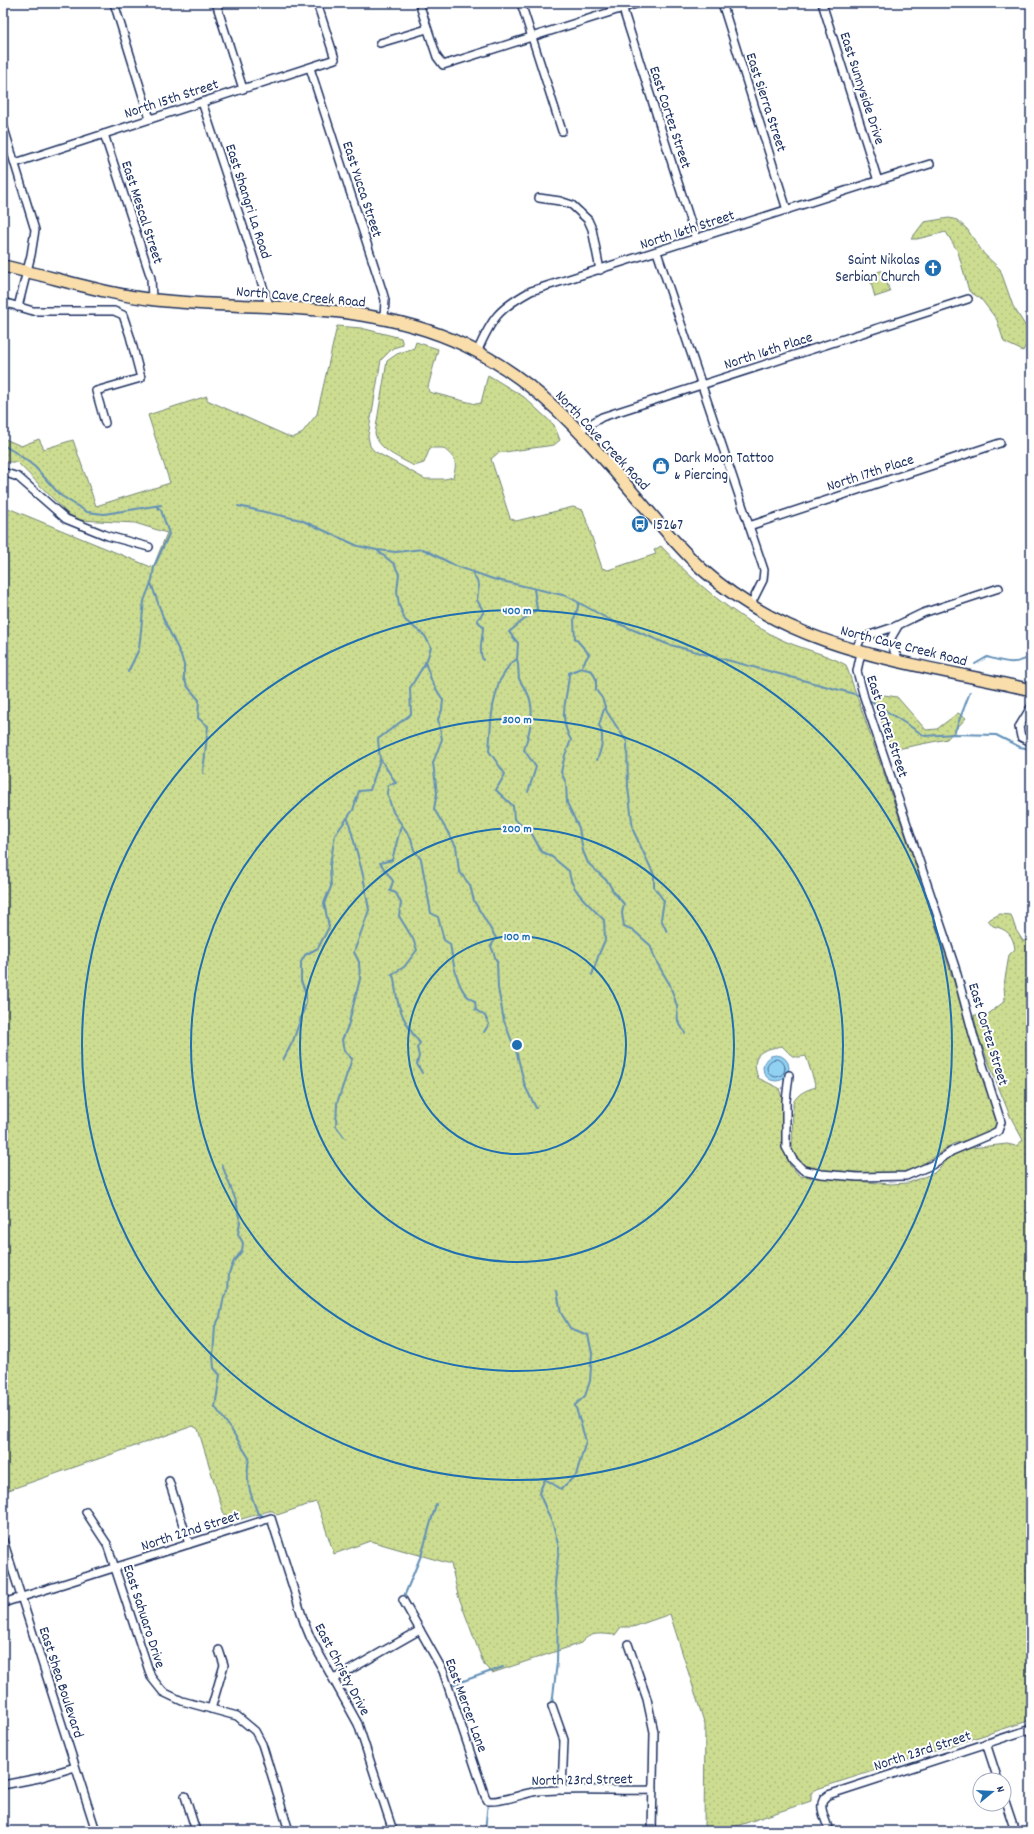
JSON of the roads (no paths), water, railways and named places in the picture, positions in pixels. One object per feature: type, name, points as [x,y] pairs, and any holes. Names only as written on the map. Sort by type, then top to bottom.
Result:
[{"type":"main road","name":"North Cave Creek Road","points":[[3,266],[96,289],[152,299],[340,312],[384,318],[441,336],[477,352],[513,373],[534,388],[579,431],[684,552],[704,571],[750,606],[788,626],[858,652],[1031,690]]},
{"type":"street","points":[[114,3],[150,119]]},
{"type":"street","points":[[216,3],[243,89]]},
{"type":"street","name":"North 15th Street","points":[[15,163],[335,59],[317,3]]},
{"type":"street","points":[[419,3],[437,57],[443,65],[532,38],[622,6],[639,3]]},
{"type":"street","points":[[521,3],[562,130]]},
{"type":"street","name":"East Sierra Street","points":[[722,3],[787,210]]},
{"type":"street","name":"East Sunnyside Drive","points":[[822,3],[878,181]]},
{"type":"street","name":"East Cortez Street","points":[[622,6],[696,239]]},
{"type":"street","points":[[380,43],[427,29]]},
{"type":"street","name":"East Yucca Street","points":[[310,68],[383,293],[385,300],[384,318]]},
{"type":"street","name":"East Shangri La Road","points":[[202,102],[270,308]]},
{"type":"street","points":[[3,125],[35,230],[28,271],[18,307]]},
{"type":"street","name":"East Mescal Street","points":[[104,134],[151,278],[152,299]]},
{"type":"street","name":"North 16th Street","points":[[477,352],[498,314],[512,302],[531,292],[930,164]]},
{"type":"street","points":[[539,198],[560,201],[572,205],[588,220],[592,230],[600,270]]},
{"type":"street","points":[[657,252],[764,574],[758,594],[750,606]]},
{"type":"street","name":"North 16th Place","points":[[579,431],[602,417],[968,299]]},
{"type":"street","points":[[3,302],[33,311],[98,310],[119,312],[126,321],[140,378],[96,391],[105,423]]},
{"type":"street","name":"North 17th Place","points":[[749,526],[1000,443]]},
{"type":"street","points":[[3,472],[18,477],[66,519],[108,536],[149,547]]},
{"type":"street","points":[[858,652],[861,638],[900,624],[924,613],[999,588]]},
{"type":"street","points":[[900,624],[894,630],[891,638],[894,651],[900,662]]},
{"type":"street","name":"East Cortez Street","points":[[788,1075],[786,1101],[786,1147],[793,1160],[804,1170],[821,1174],[864,1178],[906,1176],[932,1165],[952,1151],[998,1131],[1001,1122],[973,1034],[955,966],[864,697],[857,671],[858,652]]},
{"type":"street","points":[[1031,706],[1019,727],[1021,737],[1031,742]]},
{"type":"street","points":[[169,1481],[189,1544]]},
{"type":"street","name":"East Sahuaro Drive","points":[[86,1512],[107,1544],[116,1567],[151,1677],[163,1692],[182,1701],[237,1716],[255,1731],[262,1744],[289,1831]]},
{"type":"street","name":"North 22nd Street","points":[[3,1604],[271,1518]]},
{"type":"street","name":"East Christy Drive","points":[[271,1518],[304,1622],[353,1713],[362,1734],[393,1831]]},
{"type":"street","name":"East Shea Boulevard","points":[[3,1540],[96,1831]]},
{"type":"street","name":"East Mercer Lane","points":[[403,1600],[443,1671],[488,1801]]},
{"type":"street","points":[[334,1679],[420,1630]]},
{"type":"street","points":[[628,1644],[648,1699],[654,1732],[652,1831]]},
{"type":"street","points":[[211,1709],[224,1665],[219,1650]]},
{"type":"street","points":[[552,1706],[564,1740],[562,1790]]},
{"type":"street","name":"North 23rd Street","points":[[829,1831],[821,1804],[823,1798],[828,1795],[1031,1729]]},
{"type":"street","points":[[986,1744],[995,1772]]},
{"type":"street","points":[[3,1785],[39,1778],[75,1767]]},
{"type":"street","name":"North 23rd Street","points":[[488,1801],[496,1801],[528,1792],[562,1790],[653,1790]]},
{"type":"street","points":[[185,1796],[196,1831]]},
{"type":"street","points":[[1009,1812],[1015,1831]]},
{"type":"water","points":[[776,1055],[785,1059],[789,1068],[785,1077],[776,1081],[767,1077],[763,1068],[767,1059]]},
{"type":"waterway","points":[[3,445],[35,467],[60,495],[87,512],[104,514],[161,505]]},
{"type":"waterway","points":[[128,672],[139,649],[144,601],[152,580],[154,567],[169,534],[161,510],[156,506]]},
{"type":"waterway","points":[[238,506],[301,520],[358,546],[396,552],[423,549],[456,566],[493,579],[567,596],[610,620],[667,644],[862,696]]},
{"type":"waterway","points":[[283,1060],[293,1041],[306,1003],[306,993],[301,981],[301,962],[305,955],[318,948],[329,927],[324,903],[331,887],[330,865],[335,835],[353,810],[359,791],[370,790],[380,760],[378,739],[411,714],[410,688],[427,660],[431,647],[425,636],[405,620],[399,605],[397,591],[399,574],[394,564],[378,551]]},
{"type":"waterway","points":[[472,572],[479,585],[477,600],[484,612],[477,620],[483,627],[481,648],[483,660]]},
{"type":"waterway","points":[[151,583],[164,620],[181,655],[184,665],[184,679],[188,687],[199,700],[198,718],[208,726],[203,773]]},
{"type":"waterway","points":[[534,589],[537,609],[509,632],[518,643],[517,659],[510,664],[499,682],[493,706],[489,751],[505,774],[496,790],[513,806],[514,819],[532,834],[541,851],[552,857],[569,871],[570,878],[577,892],[604,920],[605,940],[592,975]]},
{"type":"waterway","points":[[579,603],[574,620],[575,638],[589,654],[581,668],[569,673],[564,715],[567,731],[571,740],[565,755],[561,772],[566,783],[567,803],[579,828],[583,851],[588,863],[608,882],[613,891],[624,904],[622,913],[624,926],[633,930],[650,945],[656,961],[670,985],[677,1006],[678,1021],[685,1033]]},
{"type":"waterway","points":[[975,664],[987,657],[1005,662],[1015,662],[1031,656]]},
{"type":"waterway","points":[[517,659],[519,678],[528,694],[532,715],[524,750],[536,767],[528,792]]},
{"type":"waterway","points":[[425,662],[432,682],[443,700],[442,710],[438,719],[442,739],[433,763],[437,793],[434,809],[456,846],[459,871],[470,885],[474,901],[496,938],[491,946],[497,962],[498,988],[504,1021],[517,1054],[525,1086],[536,1108]]},
{"type":"waterway","points":[[581,668],[592,671],[596,679],[596,690],[602,698],[607,712],[627,742],[628,787],[633,830],[654,875],[654,887],[664,901],[661,919],[667,932]]},
{"type":"waterway","points":[[954,734],[970,692]]},
{"type":"waterway","points":[[866,698],[925,736],[954,734],[996,735],[1020,747],[1031,749]]},
{"type":"waterway","points":[[597,760],[602,742],[602,733],[599,725],[605,706]]},
{"type":"waterway","points":[[381,760],[396,783],[388,785],[387,793],[393,812],[411,838],[414,850],[421,859],[431,913],[438,917],[444,940],[450,944],[454,968],[460,985],[469,998],[475,1001],[476,1010],[485,1016],[489,1024],[484,1032]]},
{"type":"waterway","points":[[344,1137],[336,1126],[337,1103],[352,1059],[344,1051],[342,1040],[348,1026],[360,979],[359,962],[354,952],[369,910],[363,875],[348,819]]},
{"type":"waterway","points":[[401,826],[392,860],[380,863],[393,881],[390,891],[396,893],[401,903],[399,916],[413,939],[417,950],[404,967],[392,974],[401,1012],[411,1032],[420,1043],[417,1048],[419,1056],[417,1064],[422,1073]]},
{"type":"waterway","points":[[222,1165],[236,1201],[240,1222],[238,1234],[243,1243],[242,1251],[234,1261],[229,1273],[228,1291],[224,1296],[220,1317],[215,1326],[213,1356],[214,1368],[220,1375],[215,1407],[249,1458],[248,1480],[251,1493],[258,1514],[266,1517]]},
{"type":"waterway","points":[[552,1705],[557,1662],[558,1617],[555,1583],[559,1548],[553,1525],[539,1493],[545,1479],[561,1489],[576,1475],[586,1441],[575,1405],[585,1396],[590,1381],[592,1353],[588,1335],[570,1328],[561,1313],[557,1291]]},
{"type":"waterway","points":[[403,1599],[422,1553],[436,1504]]},
{"type":"waterway","points":[[449,1686],[503,1667]]},
{"type":"waterway","points":[[485,1831],[488,1802]]},
{"type":"place","name":"Saint Nikolas Serbian Church","points":[[933,268]]},
{"type":"place","name":"Dark Moon Tattoo & Piercing","points":[[661,466]]},
{"type":"place","name":"15267","points":[[640,524]]}]
